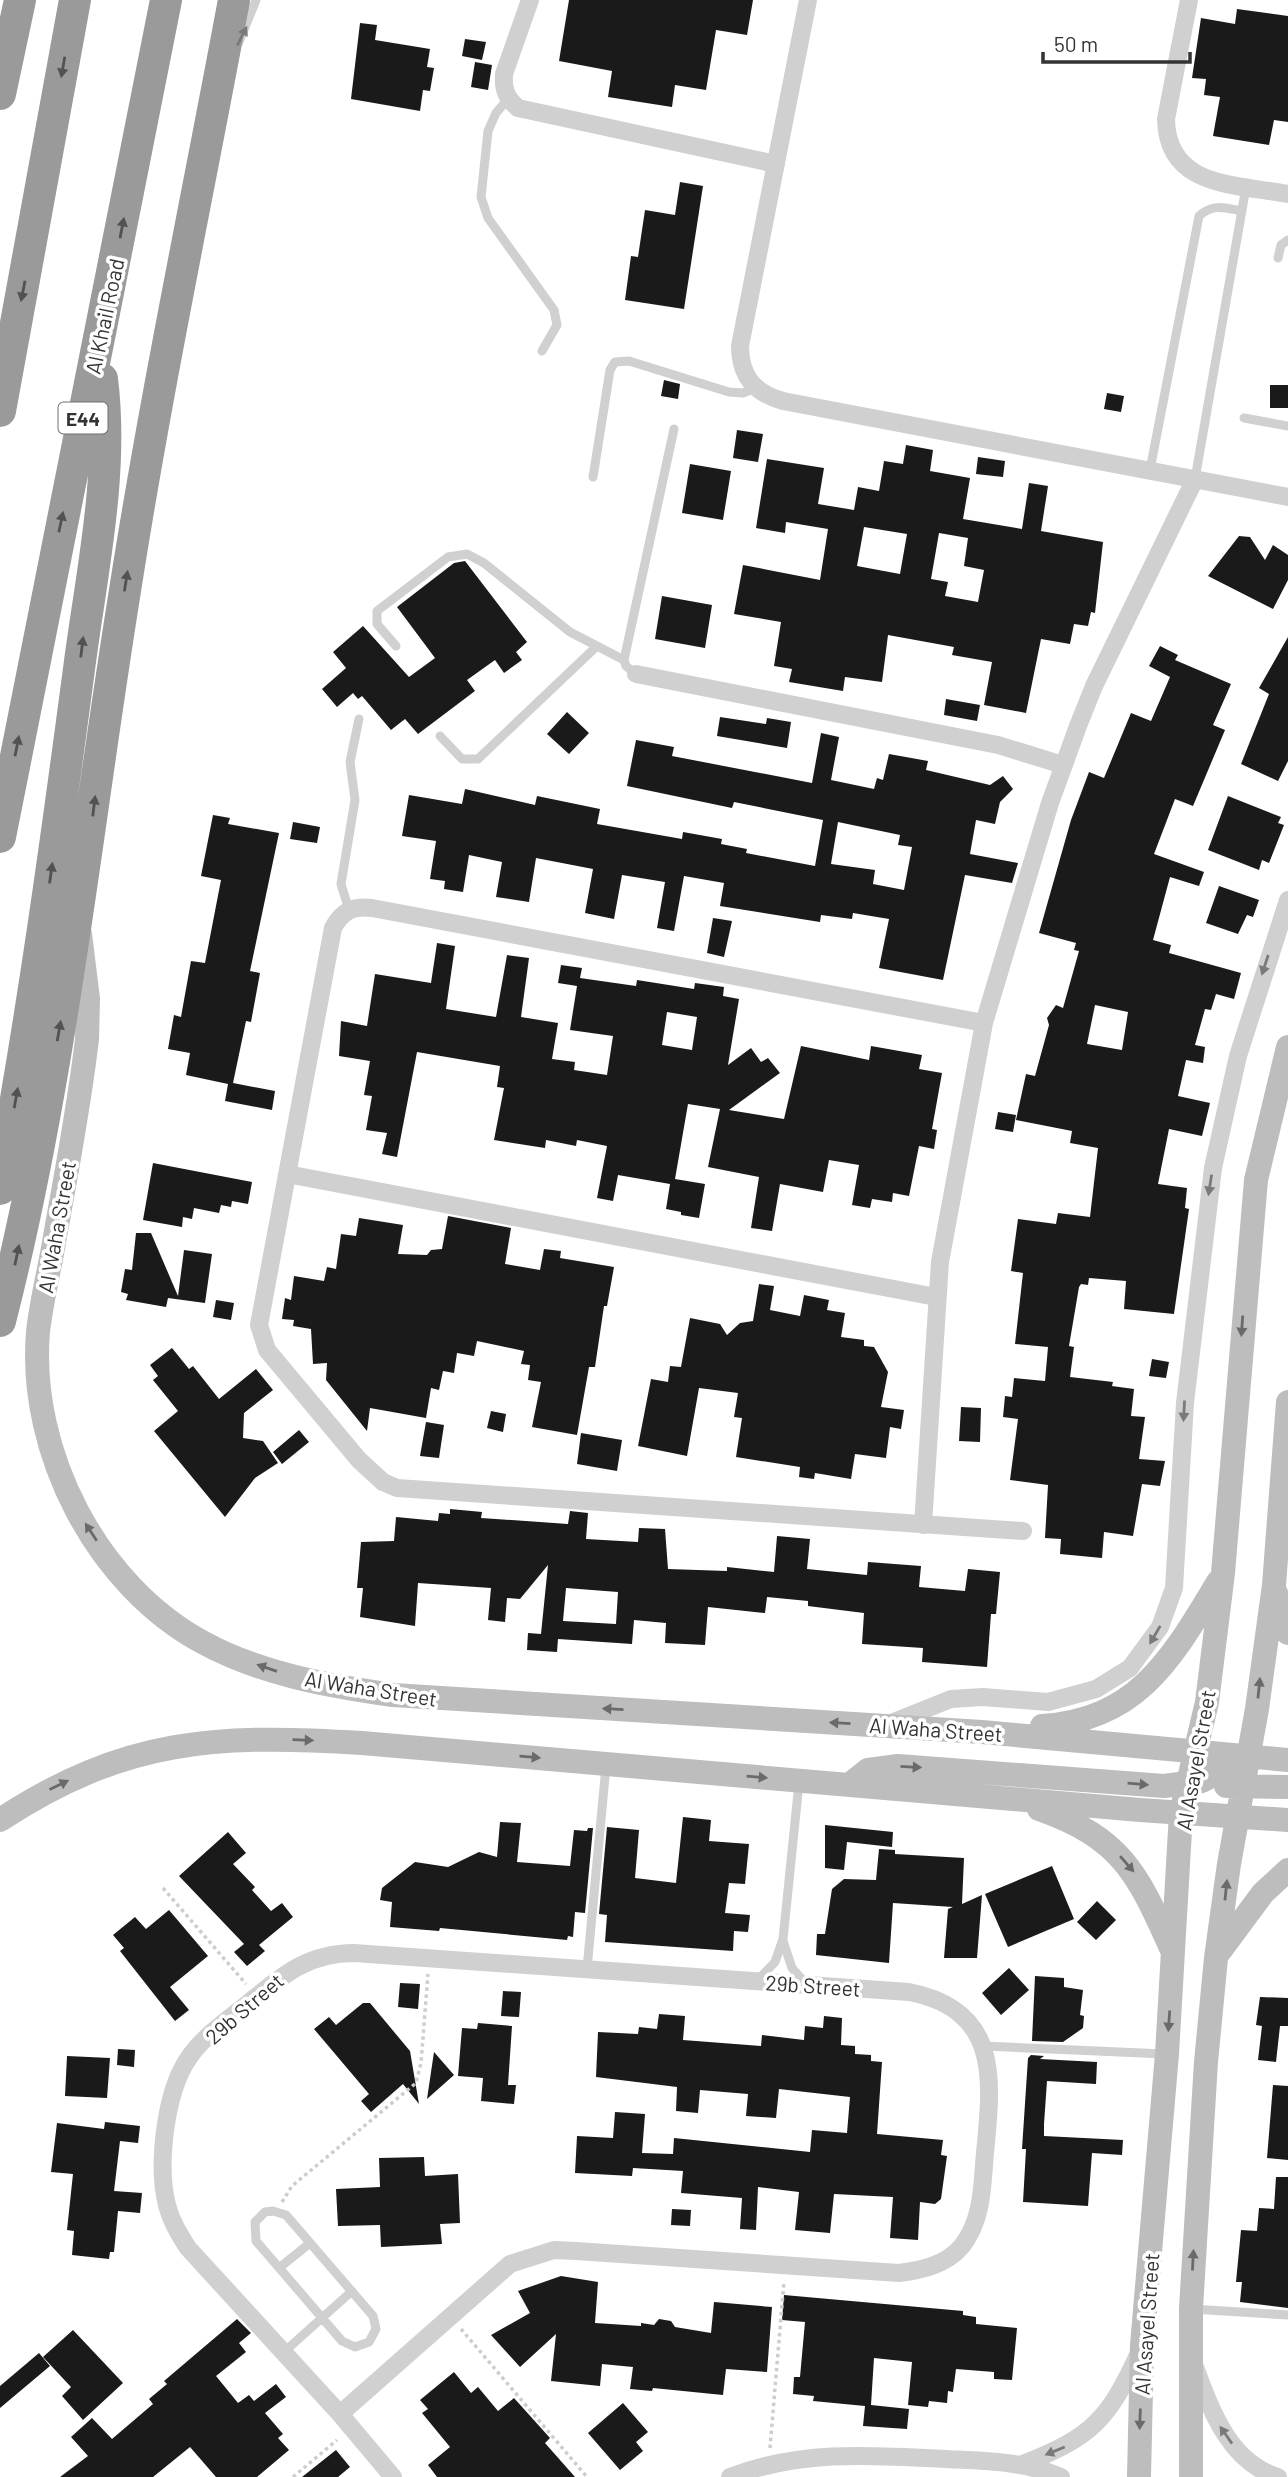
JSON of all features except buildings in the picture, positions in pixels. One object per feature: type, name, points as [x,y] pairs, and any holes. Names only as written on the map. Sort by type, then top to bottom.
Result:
[{"type":"highway","points":[[0,94],[20,0]]},
{"type":"highway","points":[[0,411],[75,0]]},
{"type":"highway","name":"Al Khail Road","points":[[0,837],[53,558],[98,348],[166,0]]},
{"type":"highway","points":[[0,1321],[30,1193],[77,920],[139,504],[234,0]]},
{"type":"highway","points":[[0,1189],[42,936],[100,509],[105,428],[98,348]]},
{"type":"main road","name":"Al Waha Street","points":[[77,920],[85,959],[87,1039],[38,1331],[39,1384],[53,1453],[72,1500],[100,1548],[136,1590],[180,1628],[204,1643],[276,1671],[354,1689],[432,1698],[982,1732],[1288,1760]]},
{"type":"main road","name":"Al Asayel Street","points":[[1139,2477],[1142,2345],[1167,2054],[1181,1813],[1207,1702],[1223,1573],[1252,1216],[1267,1128],[1288,1047]]},
{"type":"main road","name":"Al Asayel Street","points":[[1191,2477],[1191,2308],[1216,1958],[1274,1585],[1288,1402]]},
{"type":"main road","points":[[982,1732],[1078,1721],[1146,1686],[1174,1651],[1223,1573]]},
{"type":"main road","points":[[1274,1585],[1288,1633]]},
{"type":"main road","points":[[0,1820],[56,1786],[117,1760],[149,1751],[214,1740],[348,1742],[1236,1818],[1288,1820]]},
{"type":"main road","points":[[849,1785],[868,1770],[898,1766],[1143,1785],[1189,1784],[1218,1774],[1249,1756]]},
{"type":"main road","points":[[1181,1813],[1202,1795],[1214,1789],[1242,1785],[1288,1787]]},
{"type":"main road","points":[[980,1795],[1036,1808],[1081,1825],[1099,1837],[1135,1873],[1173,1953]]},
{"type":"main road","points":[[1216,1958],[1263,1893],[1288,1870]]},
{"type":"street","points":[[530,0],[504,74],[503,87],[518,108],[776,164]]},
{"type":"street","points":[[808,0],[740,345],[740,361],[745,376],[755,388],[768,397],[783,401],[1288,497]]},
{"type":"street","points":[[1189,0],[1166,119],[1167,135],[1176,158],[1194,174],[1288,194]]},
{"type":"street","points":[[923,1525],[936,1297],[945,1227],[984,1023],[1063,765],[1094,686],[1195,479]]},
{"type":"street","points":[[636,674],[998,745],[1063,765]]},
{"type":"street","points":[[884,1726],[951,1699],[983,1697],[1048,1702],[1096,1689],[1130,1668],[1160,1627],[1174,1588],[1187,1380],[1213,1168],[1245,1029],[1288,900]]},
{"type":"street","points":[[984,1023],[372,908],[348,910],[333,928],[260,1312],[261,1338],[275,1361],[342,1440],[383,1482],[414,1490],[1023,1531]]},
{"type":"street","points":[[287,1174],[936,1297]]},
{"type":"street","name":"29b Street","points":[[346,2420],[450,2316],[510,2264],[531,2255],[554,2250],[899,2273],[922,2270],[942,2262],[960,2248],[973,2230],[980,2208],[991,2087],[984,2046],[962,2015],[928,1996],[429,1958],[330,1953],[308,1959],[288,1970],[205,2039],[188,2059],[175,2083],[168,2110],[163,2181],[171,2217],[188,2248],[346,2420],[393,2477]]},
{"type":"street","points":[[1023,2464],[1064,2447],[1097,2423],[1122,2390],[1142,2345]]},
{"type":"street","points":[[1189,2353],[1212,2412],[1226,2438],[1247,2460],[1278,2477]]},
{"type":"street","points":[[730,2477],[769,2464],[808,2457],[849,2454],[1023,2464],[1060,2477]]},
{"type":"lane","points":[[221,69],[241,39],[256,0]]},
{"type":"lane","points":[[509,99],[496,113],[488,131],[481,197],[488,218],[554,310],[557,326],[542,351]]},
{"type":"lane","points":[[1195,479],[1246,186]]},
{"type":"lane","points":[[1150,470],[1199,216],[1207,209],[1217,207],[1242,211]]},
{"type":"lane","points":[[1278,258],[1282,245],[1288,240]]},
{"type":"lane","points":[[593,477],[610,370],[615,362],[629,361],[736,393],[755,388]]},
{"type":"lane","points":[[1244,418],[1288,426]]},
{"type":"lane","points":[[624,660],[674,429]]},
{"type":"lane","points":[[396,646],[377,624],[377,611],[448,557],[467,554],[484,562],[558,624],[624,660],[630,671],[636,674]]},
{"type":"lane","points":[[440,736],[462,759],[478,759],[597,646]]},
{"type":"lane","points":[[348,910],[341,884],[355,800],[350,762],[359,719]]},
{"type":"lane","points":[[587,1969],[607,1764]]},
{"type":"lane","points":[[755,1981],[770,1970],[783,1939],[799,1781]]},
{"type":"lane","points":[[783,1939],[792,1968],[806,1985]]},
{"type":"lane","points":[[984,2046],[1167,2054]]},
{"type":"lane","points":[[273,2211],[280,2212],[310,2243],[376,2322],[374,2336],[369,2342],[355,2347],[348,2345],[256,2241],[253,2228],[259,2216],[273,2211]]},
{"type":"lane","points":[[279,2269],[310,2243]]},
{"type":"lane","points":[[284,2352],[352,2291]]},
{"type":"lane","points":[[1191,2308],[1288,2315]]},
{"type":"path","points":[[163,1888],[257,1996]]},
{"type":"path","points":[[280,2212],[292,2186],[416,2083],[421,2063],[429,1958]]},
{"type":"path","points":[[769,2464],[785,2265]]},
{"type":"path","points":[[450,2316],[587,2477]]},
{"type":"path","points":[[293,2477],[346,2420]]}]
